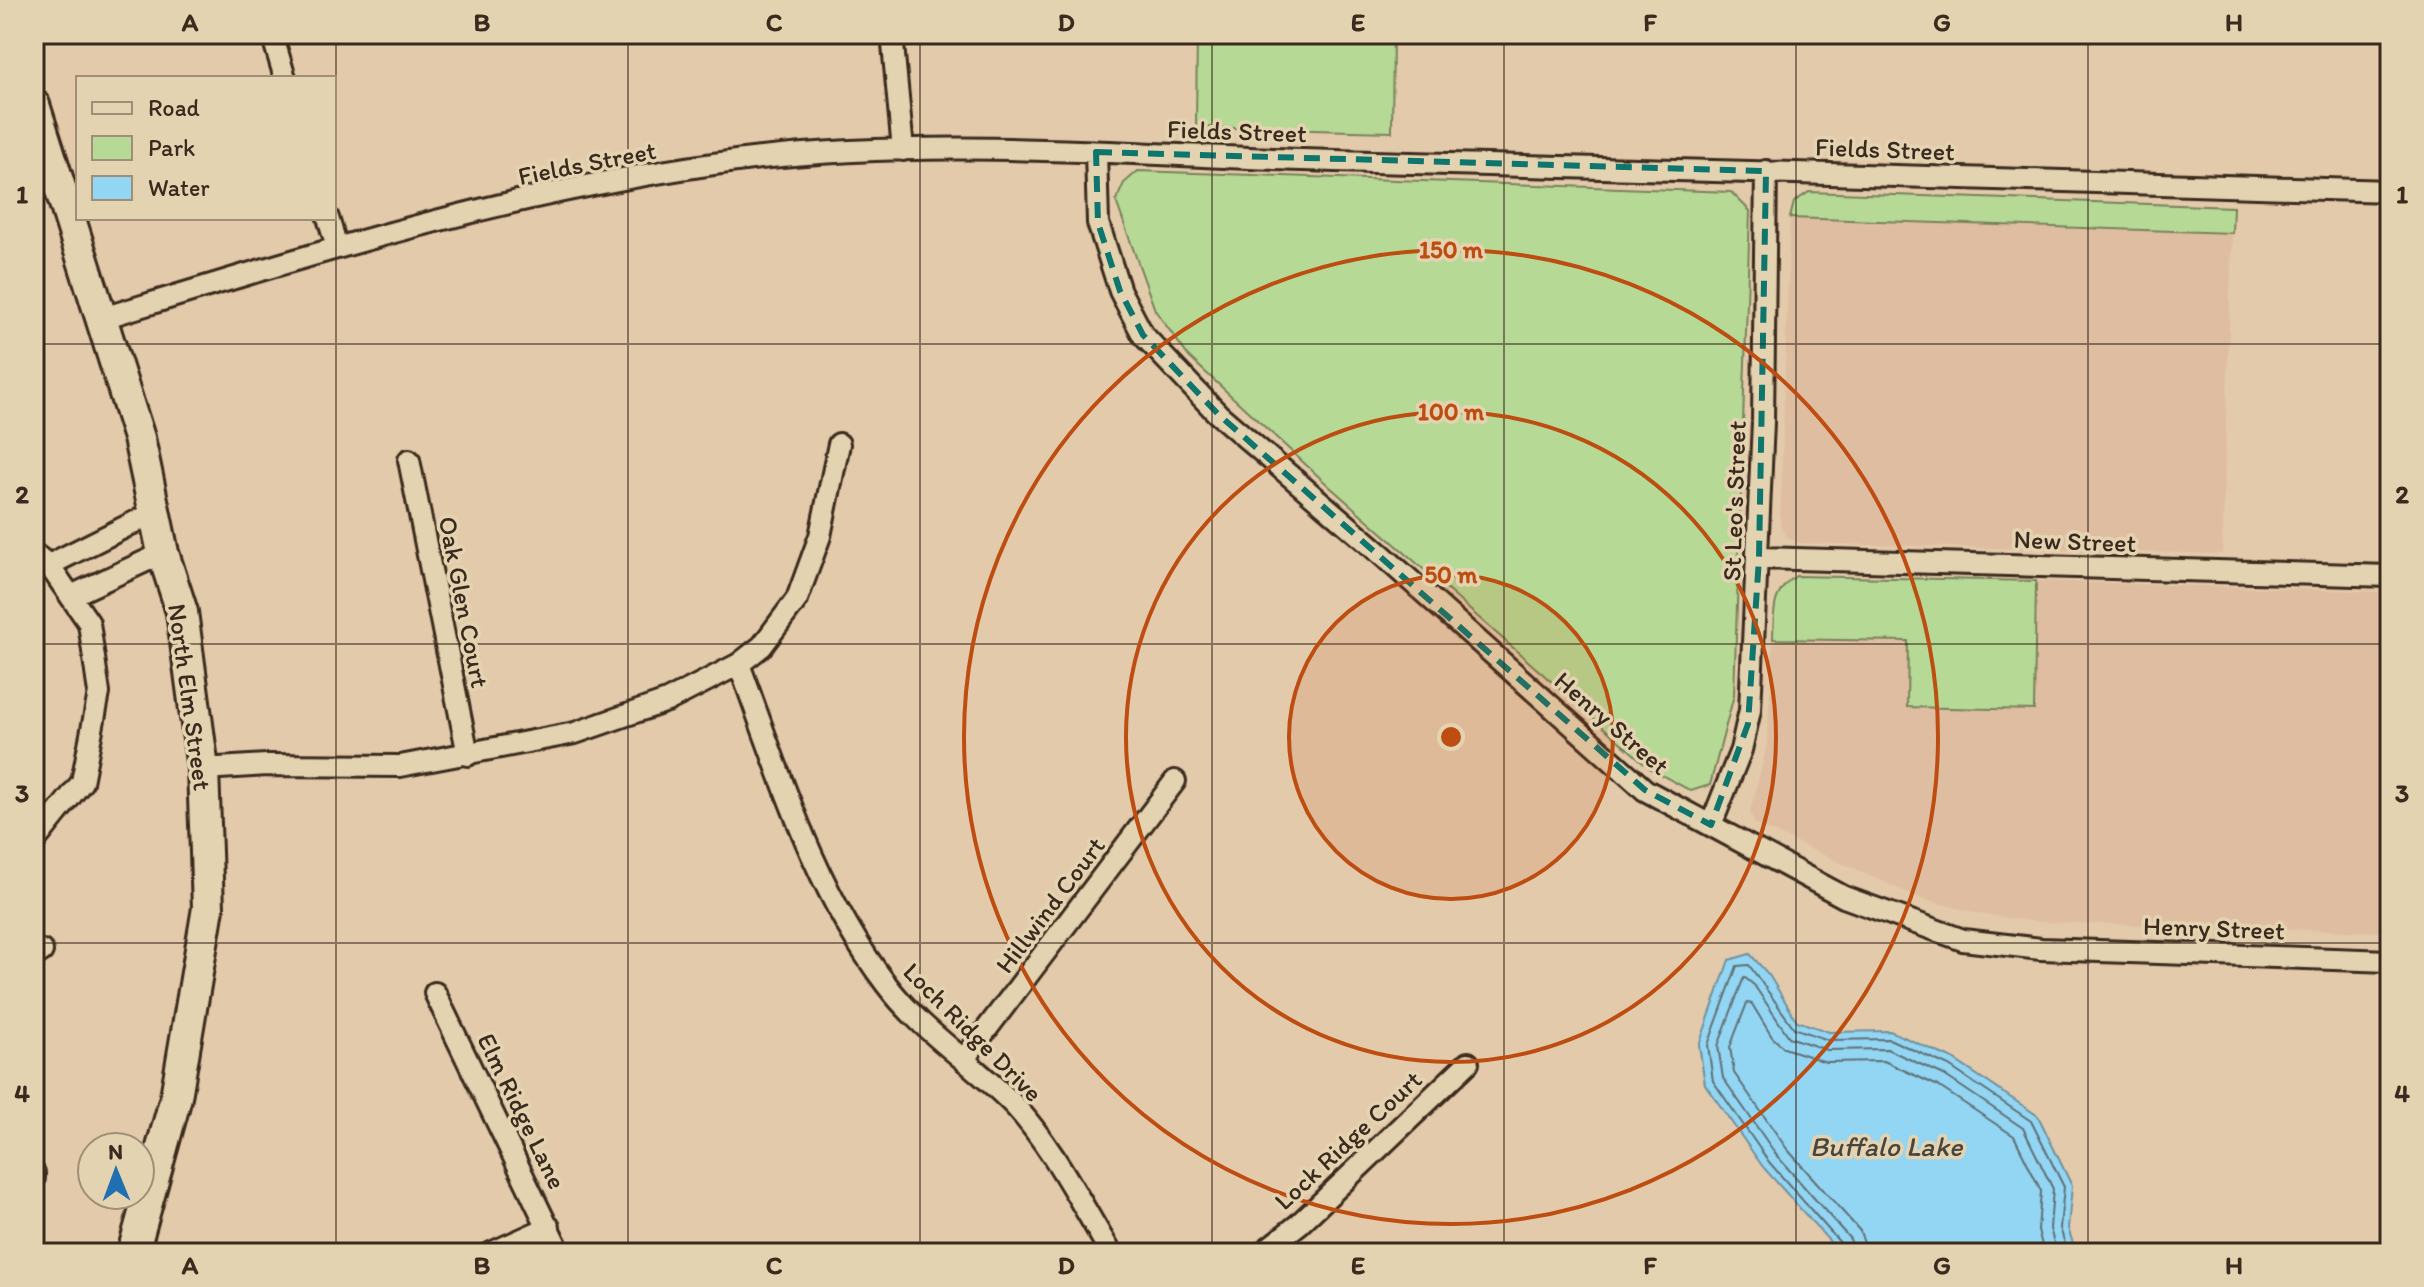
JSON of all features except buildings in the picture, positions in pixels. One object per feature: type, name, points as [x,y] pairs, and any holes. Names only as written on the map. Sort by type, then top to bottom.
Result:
[{"type":"main road","name":"North Elm Street","points":[[34,105],[139,438],[163,553],[182,612],[203,769],[208,908],[176,1097],[133,1253]]},
{"type":"street","points":[[272,34],[284,76]]},
{"type":"street","points":[[892,34],[903,150]]},
{"type":"street","name":"Fields Street","points":[[103,318],[337,247],[558,192],[730,163],[903,150],[1040,148],[2390,191]]},
{"type":"street","name":"Henry Street","points":[[1096,152],[1098,223],[1120,291],[1143,335],[1218,414],[1382,555],[1645,790],[1844,897],[1963,940],[2041,949],[2390,961]]},
{"type":"street","name":"St Leo's Street","points":[[1711,825],[1748,724],[1759,558],[1766,171]]},
{"type":"street","points":[[329,220],[337,247]]},
{"type":"street","points":[[203,769],[267,765],[400,766],[575,733],[667,701],[739,664],[762,646],[797,599],[820,536],[839,444]]},
{"type":"street","name":"Oak Glen Court","points":[[409,460],[468,755]]},
{"type":"street","points":[[34,842],[82,782],[99,693],[89,623],[73,595],[42,560],[155,512]]},
{"type":"street","points":[[73,595],[163,553]]},
{"type":"street","name":"New Street","points":[[1759,558],[2390,576]]},
{"type":"street","name":"Loch Ridge Drive","points":[[739,664],[807,841],[847,927],[886,985],[930,1034],[964,1059],[1016,1107],[1056,1163],[1111,1253]]},
{"type":"street","name":"Hillwind Court","points":[[964,1059],[1175,781]]},
{"type":"street","name":"Elm Ridge Lane","points":[[435,993],[560,1253]]},
{"type":"street","name":"Lock Ridge Court","points":[[1262,1253],[1299,1224],[1468,1063]]},
{"type":"street","points":[[491,1253],[549,1227]]},
{"type":"highlighted area","points":[[1096,152],[1766,171],[1759,558],[1748,724],[1711,825],[1645,790],[1218,414],[1143,335],[1120,291],[1098,223]]},
{"type":"shaded area","points":[[1790,218],[2232,233],[2222,554],[1798,543],[1786,536],[1780,524]]},
{"type":"shaded area","points":[[2036,581],[2390,592],[2390,932],[2038,922],[1979,914],[1919,898],[1755,824],[1750,812],[1767,745],[1773,639],[1909,641],[2034,710]]},
{"type":"green space","points":[[1197,34],[1393,34],[1392,132],[1196,127]]},
{"type":"green space","points":[[1138,171],[1731,192],[1750,211],[1734,695],[1710,785],[1691,791],[1652,770],[1330,487],[1189,357],[1155,310],[1116,201],[1124,183]]},
{"type":"green space","points":[[1809,192],[2233,207],[2232,233],[1790,218],[1794,202]]},
{"type":"green space","points":[[1796,576],[2036,581],[2034,710],[1907,707],[1908,641],[1773,639],[1778,596]]},
{"type":"water","name":"Buffalo Lake","points":[[1750,954],[1769,975],[1797,1021],[1829,1032],[1890,1031],[1953,1059],[2038,1116],[2072,1186],[2068,1228],[2076,1253],[1840,1253],[1763,1167],[1705,1084],[1699,1045],[1729,960]]}]
